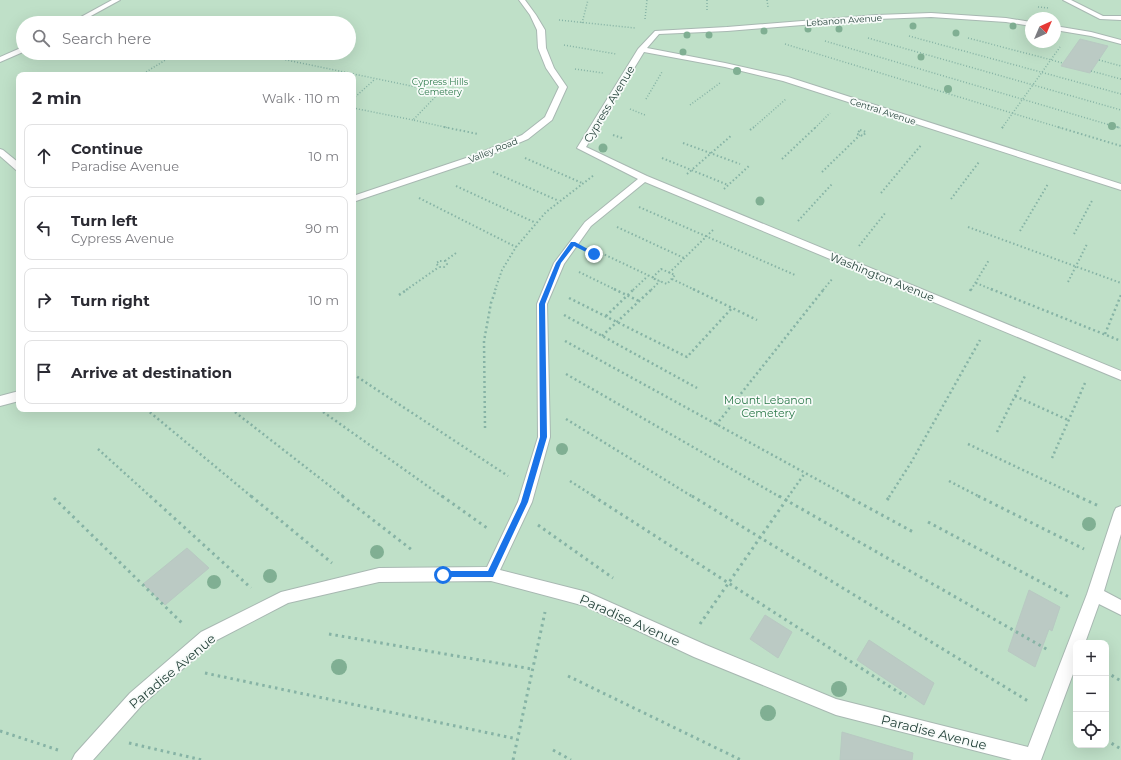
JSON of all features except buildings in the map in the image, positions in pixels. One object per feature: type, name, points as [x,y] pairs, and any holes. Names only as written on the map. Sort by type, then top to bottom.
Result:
[{"type":"lane","points":[[86,16],[117,0]]},
{"type":"lane","name":"Valley Road","points":[[356,198],[478,157],[525,137],[549,118],[563,87],[550,68],[542,48],[541,30],[533,15],[522,0]]},
{"type":"lane","points":[[1066,0],[1097,26],[1121,42]]},
{"type":"lane","name":"Lebanon Avenue","points":[[657,32],[727,29],[877,17],[931,15],[1006,20],[1025,23]]},
{"type":"lane","points":[[1061,29],[1072,31],[1097,26],[1121,18]]},
{"type":"lane","name":"Cypress Avenue","points":[[644,178],[582,148],[640,53],[657,32]]},
{"type":"lane","points":[[0,60],[16,52]]},
{"type":"lane","name":"Central Avenue","points":[[640,53],[673,55],[785,79],[1121,187]]},
{"type":"lane","points":[[0,152],[16,165]]},
{"type":"lane","points":[[491,574],[520,512],[544,437],[542,304],[559,263],[588,224],[644,178]]},
{"type":"lane","name":"Washington Avenue","points":[[644,178],[1121,376]]},
{"type":"lane","points":[[0,401],[16,397]]},
{"type":"lane","points":[[1077,640],[1106,560],[1120,514]]},
{"type":"lane","name":"Paradise Avenue","points":[[82,759],[136,699],[207,637],[286,597],[379,575],[491,574],[587,599],[686,645],[836,707],[1033,759]]},
{"type":"lane","points":[[1092,601],[1121,608]]},
{"type":"lane","points":[[1033,759],[1073,652]]},
{"type":"path","points":[[582,23],[588,0]]},
{"type":"path","points":[[644,28],[648,0]]},
{"type":"path","points":[[556,19],[582,23],[644,28],[657,32]]},
{"type":"path","points":[[951,199],[1072,31]]},
{"type":"path","points":[[904,34],[1121,94]]},
{"type":"path","points":[[962,36],[1063,63]]},
{"type":"path","points":[[865,38],[1121,110]]},
{"type":"path","points":[[824,41],[1121,128]]},
{"type":"path","points":[[778,42],[1121,146]]},
{"type":"path","points":[[559,45],[640,53]]},
{"type":"path","points":[[646,99],[673,55]]},
{"type":"path","points":[[146,72],[166,60]]},
{"type":"path","points":[[287,60],[346,72]]},
{"type":"path","points":[[1099,60],[1121,66]]},
{"type":"path","points":[[572,68],[626,76]]},
{"type":"path","points":[[690,105],[740,69]]},
{"type":"path","points":[[1091,71],[1121,79]]},
{"type":"path","points":[[356,74],[440,92],[413,120]]},
{"type":"path","points":[[356,96],[376,78]]},
{"type":"path","points":[[750,130],[794,92],[804,86]]},
{"type":"path","points":[[782,159],[845,99]]},
{"type":"path","points":[[356,109],[514,142]]},
{"type":"path","points":[[881,193],[936,128]]},
{"type":"path","points":[[822,172],[860,134]]},
{"type":"path","points":[[670,189],[732,135]]},
{"type":"path","points":[[684,143],[740,164]]},
{"type":"path","points":[[525,158],[582,183]]},
{"type":"path","points":[[662,158],[728,185]]},
{"type":"path","points":[[485,428],[484,341],[491,302],[502,270],[516,247],[536,223],[559,201],[609,162]]},
{"type":"path","points":[[707,204],[750,165]]},
{"type":"path","points":[[1020,231],[1058,167]]},
{"type":"path","points":[[489,170],[559,201]]},
{"type":"path","points":[[1074,234],[1102,181]]},
{"type":"path","points":[[452,184],[536,223]]},
{"type":"path","points":[[784,236],[832,184]]},
{"type":"path","points":[[416,197],[516,247]]},
{"type":"path","points":[[619,198],[795,275]]},
{"type":"path","points":[[716,425],[886,212]]},
{"type":"path","points":[[669,272],[730,214]]},
{"type":"path","points":[[616,227],[684,258]]},
{"type":"path","points":[[968,227],[1121,283]]},
{"type":"path","points":[[573,244],[594,254],[597,252],[652,278],[667,284],[676,275],[661,269],[652,278]]},
{"type":"path","points":[[1068,282],[1087,244]]},
{"type":"path","points":[[439,267],[436,265],[437,262],[445,261],[456,253]]},
{"type":"path","points":[[960,309],[989,260]]},
{"type":"path","points":[[399,295],[439,267],[445,266],[447,264],[445,261]]},
{"type":"path","points":[[559,263],[639,301]]},
{"type":"path","points":[[606,316],[648,276]]},
{"type":"path","points":[[672,279],[757,320]]},
{"type":"path","points":[[602,336],[660,281]]},
{"type":"path","points":[[976,283],[1121,341]]},
{"type":"path","points":[[549,287],[687,357],[732,308]]},
{"type":"path","points":[[1105,334],[1121,295]]},
{"type":"path","points":[[542,304],[697,388]]},
{"type":"path","points":[[887,500],[912,461],[990,322]]},
{"type":"path","points":[[542,329],[915,533]]},
{"type":"path","points":[[542,359],[1069,663]]},
{"type":"path","points":[[1052,458],[1093,364]]},
{"type":"path","points":[[356,376],[528,489]]},
{"type":"path","points":[[997,432],[1025,376]]},
{"type":"path","points":[[1015,396],[1068,420]]},
{"type":"path","points":[[543,405],[1050,714]]},
{"type":"path","points":[[150,412],[355,581]]},
{"type":"path","points":[[234,412],[443,575]]},
{"type":"path","points":[[323,412],[506,542]]},
{"type":"path","points":[[968,444],[1120,514]]},
{"type":"path","points":[[98,449],[270,605]]},
{"type":"path","points":[[686,645],[805,473]]},
{"type":"path","points":[[570,481],[909,699]]},
{"type":"path","points":[[949,481],[1106,560]]},
{"type":"path","points":[[54,498],[201,642]]},
{"type":"path","points":[[520,512],[613,578]]},
{"type":"path","points":[[928,522],[1092,601]]},
{"type":"path","points":[[513,760],[550,590]]},
{"type":"path","points":[[329,634],[532,669]]},
{"type":"path","points":[[173,666],[517,739]]},
{"type":"path","points":[[1109,674],[1121,681]]},
{"type":"path","points":[[568,676],[741,760]]},
{"type":"path","points":[[0,731],[82,759]]},
{"type":"path","points":[[102,737],[202,760]]},
{"type":"path","points":[[1109,742],[1121,749]]},
{"type":"path","points":[[553,750],[571,760]]},
{"type":"green space","name":"Mount Lebanon Cemetery","points":[[0,0],[1121,0],[1121,760],[0,760]]},
{"type":"route","points":[[443,575],[491,574],[525,502],[544,437],[542,304],[559,263],[573,244],[594,254]]},
{"type":"park label","name":"Cypress Hills Cemetery","points":[[440,86]]}]
